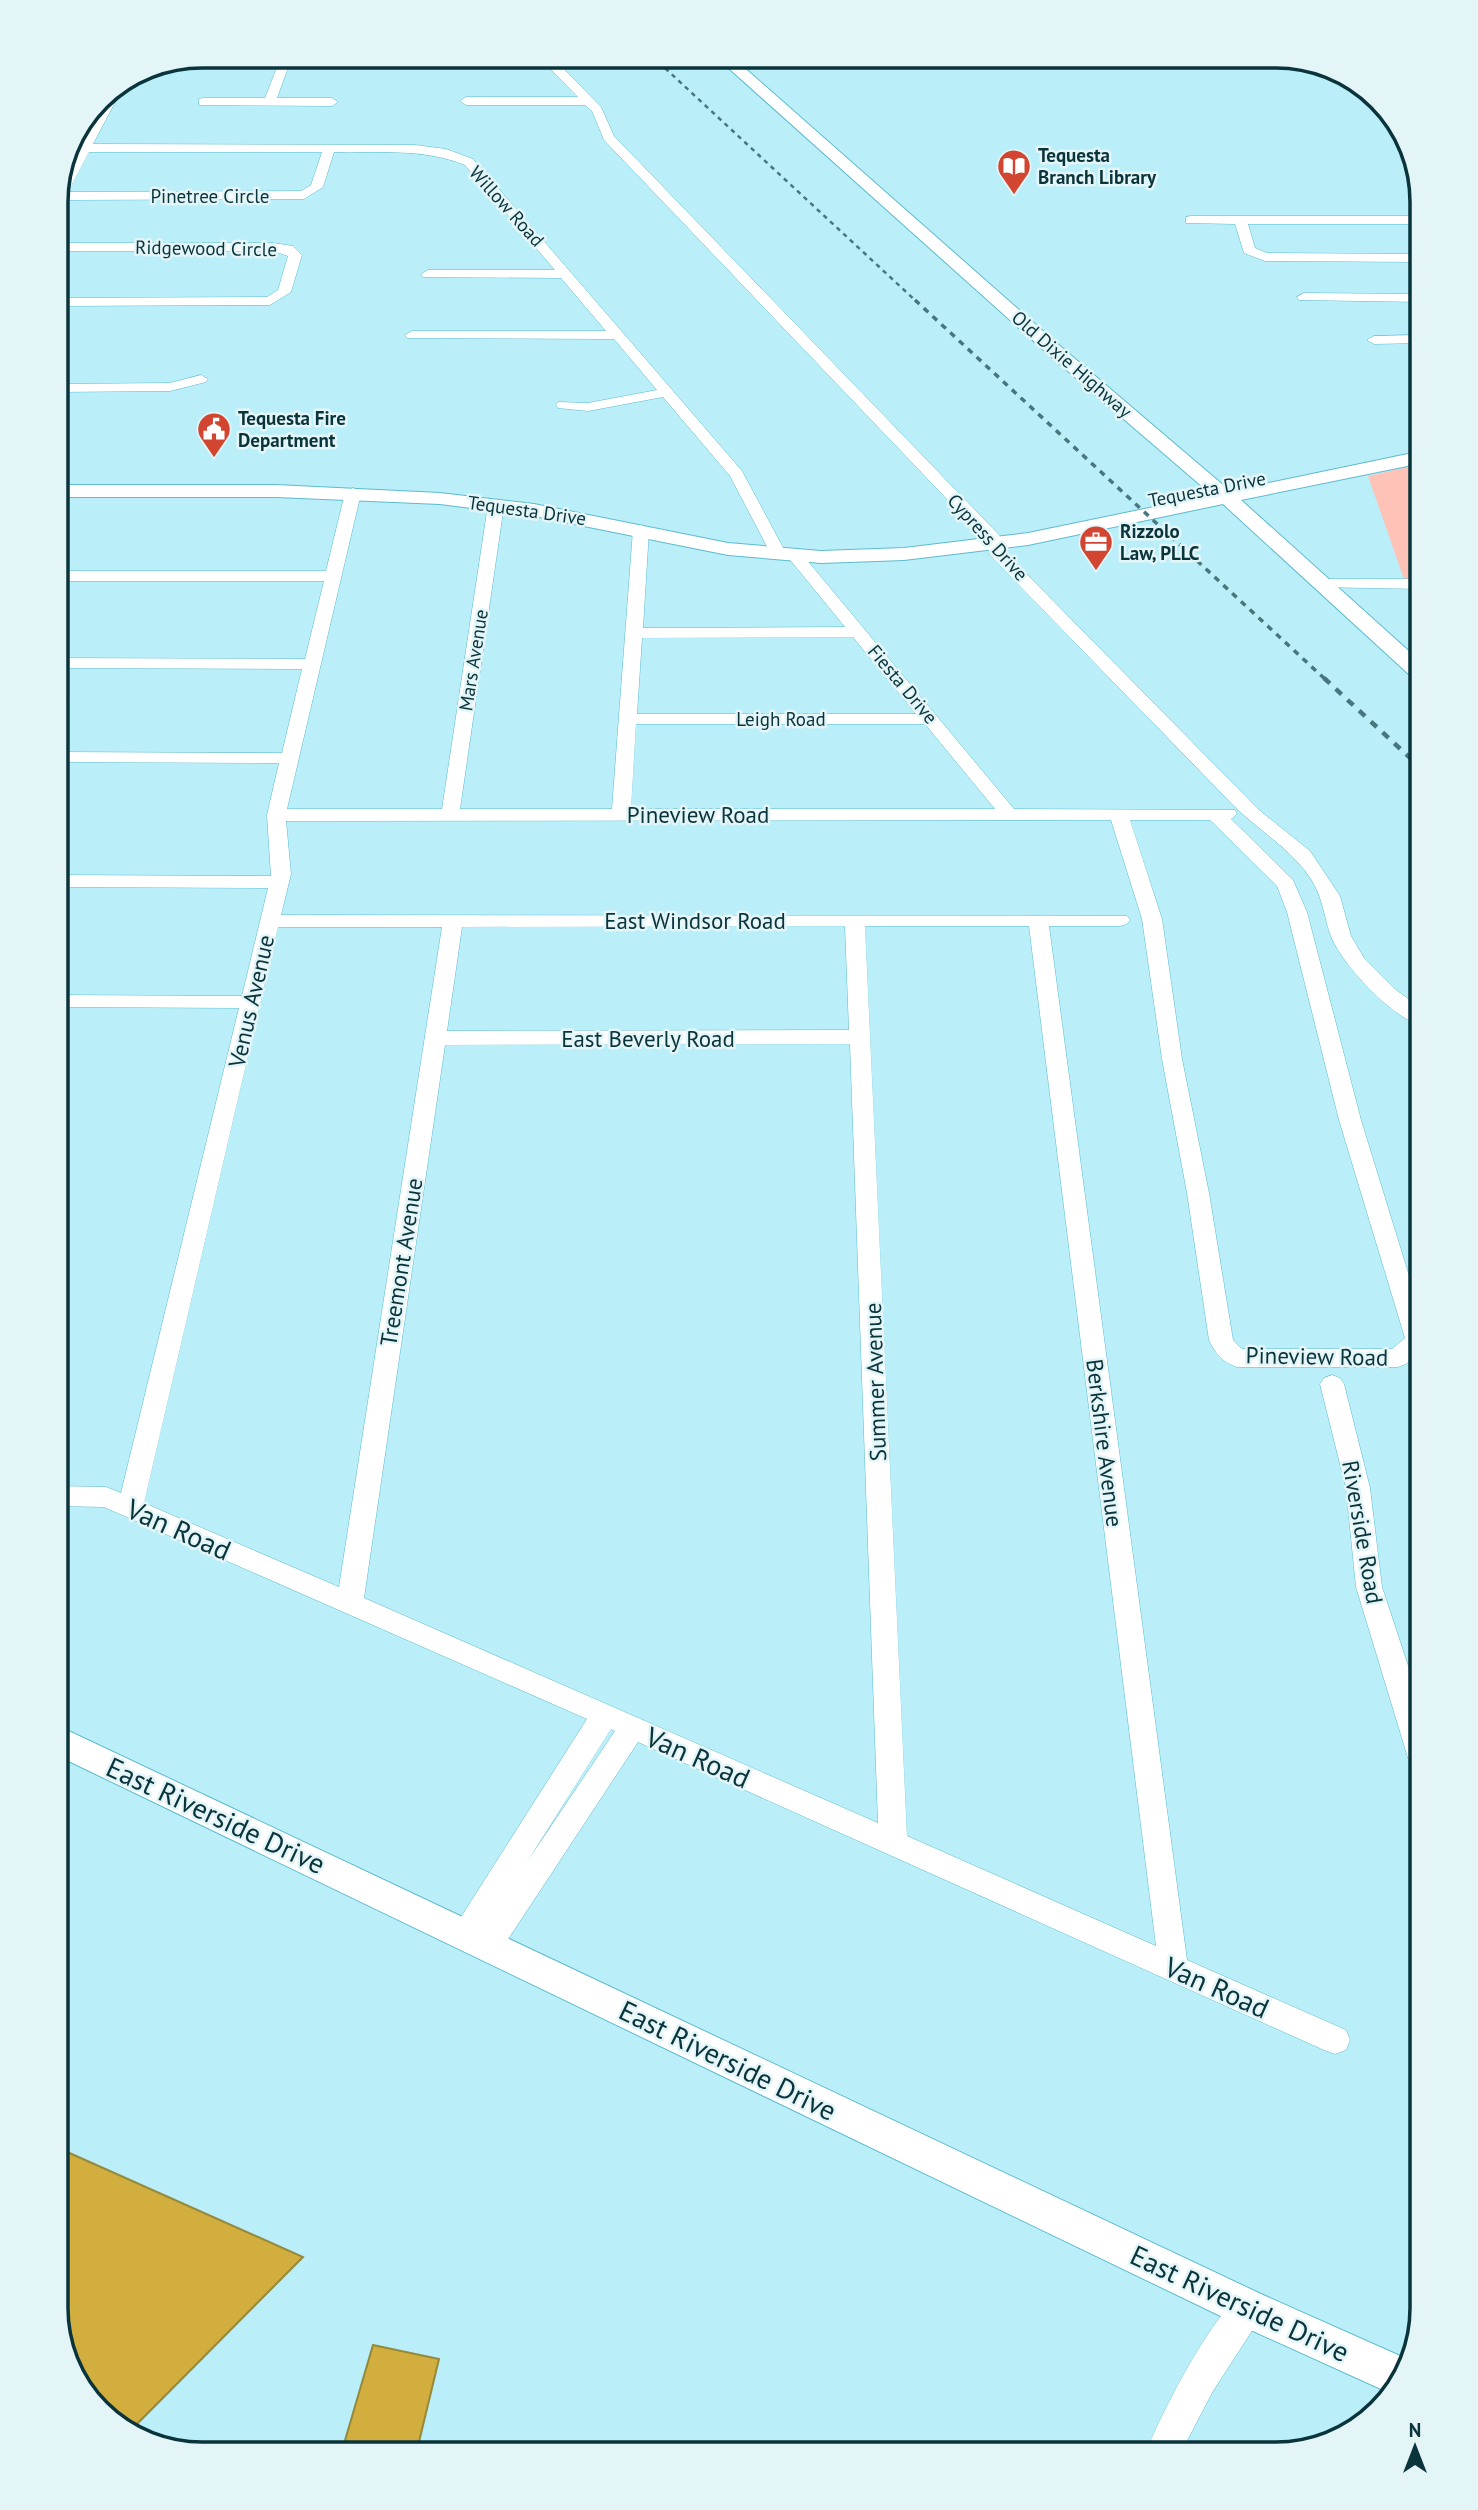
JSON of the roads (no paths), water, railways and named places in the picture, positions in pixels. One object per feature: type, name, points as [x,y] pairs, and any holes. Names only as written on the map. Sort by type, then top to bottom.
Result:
[{"type":"street","points":[[270,102],[283,68]]},
{"type":"street","name":"Cypress Drive","points":[[556,68],[589,101],[601,117],[608,137],[994,539],[996,552],[1251,811],[1303,855],[1321,879],[1341,936],[1356,962],[1389,995],[1410,1010]]},
{"type":"street","name":"Old Dixie Highway","points":[[736,68],[1054,350],[1221,492],[1410,663]]},
{"type":"street","points":[[466,101],[589,101]]},
{"type":"street","points":[[203,102],[332,102]]},
{"type":"street","points":[[75,161],[103,113]]},
{"type":"street","name":"Willow Road","points":[[84,148],[423,150],[464,160],[476,168],[737,474],[787,555]]},
{"type":"street","name":"Pinetree Circle","points":[[69,199],[304,195],[317,187],[329,149]]},
{"type":"street","points":[[1191,220],[1410,224]]},
{"type":"street","points":[[1240,220],[1249,250],[1265,257],[1410,258]]},
{"type":"street","name":"Ridgewood Circle","points":[[69,247],[273,247],[288,250],[295,255],[284,292],[276,298],[262,302],[69,302]]},
{"type":"street","points":[[428,274],[567,274]]},
{"type":"street","points":[[1304,297],[1410,298]]},
{"type":"street","points":[[412,335],[619,335]]},
{"type":"street","points":[[1374,340],[1410,339]]},
{"type":"street","points":[[69,388],[170,387],[201,380]]},
{"type":"street","points":[[563,405],[588,407],[667,392]]},
{"type":"street","name":"Tequesta Drive","points":[[69,491],[353,493],[496,505],[641,530],[722,548],[787,555],[897,555],[994,539],[1028,539],[1410,447]]},
{"type":"street","name":"Tequesta Drive","points":[[1221,492],[1410,459]]},
{"type":"street","name":"Venus Avenue","points":[[130,1508],[270,921],[282,860],[276,833],[276,815],[353,493]]},
{"type":"street","name":"Mars Avenue","points":[[450,815],[496,505]]},
{"type":"street","points":[[621,814],[641,530]]},
{"type":"street","name":"Fiesta Drive","points":[[787,555],[859,632],[1009,814]]},
{"type":"street","points":[[69,576],[334,576]]},
{"type":"street","points":[[1321,584],[1410,584]]},
{"type":"street","points":[[635,633],[859,632]]},
{"type":"street","points":[[69,663],[313,664]]},
{"type":"street","name":"Leigh Road","points":[[629,719],[932,719]]},
{"type":"street","points":[[69,757],[290,758]]},
{"type":"street","name":"Pineview Road","points":[[276,815],[1119,815],[1251,811]]},
{"type":"street","name":"Pineview Road","points":[[1215,814],[1286,884],[1297,912],[1350,1120],[1410,1317]]},
{"type":"street","name":"Pineview Road","points":[[1119,815],[1152,919],[1171,1059],[1198,1193],[1221,1339],[1226,1350],[1237,1358],[1398,1358],[1410,1347]]},
{"type":"street","points":[[69,881],[278,882]]},
{"type":"street","name":"Treemont Avenue","points":[[350,1604],[453,920]]},
{"type":"street","name":"Summer Avenue","points":[[855,920],[893,1845]]},
{"type":"street","name":"Berkshire Avenue","points":[[1038,920],[1173,1967]]},
{"type":"street","name":"East Windsor Road","points":[[270,921],[1120,920]]},
{"type":"street","points":[[69,1001],[251,1002]]},
{"type":"street","name":"East Beverly Road","points":[[435,1038],[861,1037]]},
{"type":"street","name":"Riverside Road","points":[[1332,1384],[1358,1488],[1369,1587],[1410,1713]]},
{"type":"street","name":"Van Road","points":[[68,1496],[106,1496],[634,1727],[893,1845],[1335,2040]]},
{"type":"street","points":[[478,1939],[605,1715]]},
{"type":"street","points":[[478,1939],[634,1727]]},
{"type":"street","name":"East Riverside Drive","points":[[68,1745],[1247,2308],[1392,2374]]},
{"type":"street","points":[[1168,2442],[1216,2351],[1247,2308]]},
{"type":"railway","points":[[665,68],[917,302]]},
{"type":"railway","points":[[915,300],[1326,680]]},
{"type":"railway","points":[[1324,678],[1410,758]]},
{"type":"place","name":"Tequesta Branch Library","points":[[1014,196]]},
{"type":"place","name":"Tequesta Fire Department","points":[[214,459]]},
{"type":"place","name":"Rizzolo Law, PLLC","points":[[1096,572]]}]
